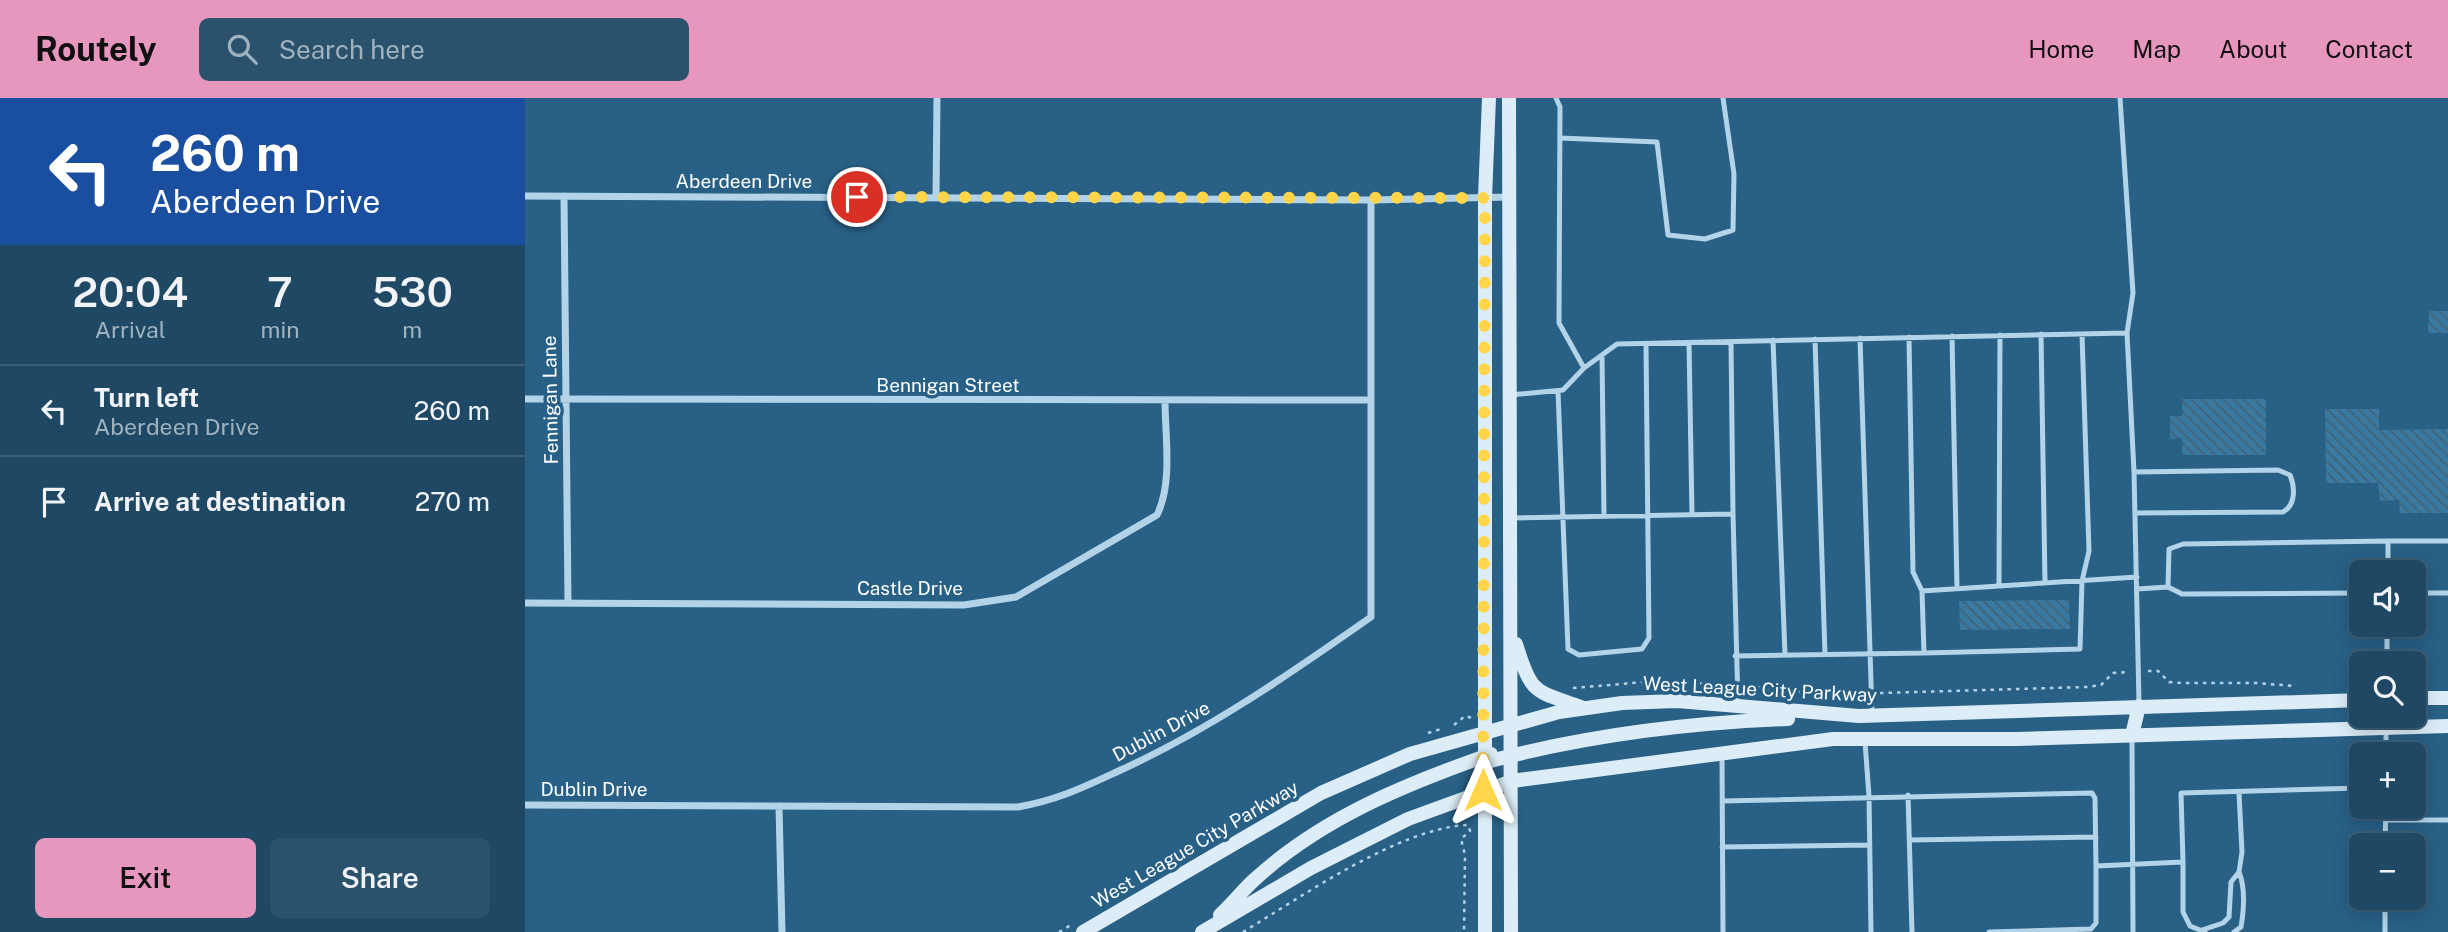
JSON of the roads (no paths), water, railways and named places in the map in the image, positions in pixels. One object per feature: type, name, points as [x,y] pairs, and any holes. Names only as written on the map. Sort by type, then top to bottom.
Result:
[{"type":"main road","points":[[1485,932],[1485,198],[1489,98]]},
{"type":"main road","points":[[1509,98],[1511,932]]},
{"type":"main road","points":[[1511,626],[1529,682],[1542,694],[1585,708]]},
{"type":"main road","points":[[2426,698],[2448,698]]},
{"type":"main road","name":"West League City Parkway","points":[[1083,932],[1321,793],[1410,754],[1511,723],[1585,708],[1622,703],[1677,701],[1866,716],[2349,700]]},
{"type":"main road","points":[[2132,735],[2140,706]]},
{"type":"main road","points":[[1201,932],[1254,880],[1329,824],[1392,792],[1483,760],[1512,751],[1543,746],[1749,720],[1866,716]]},
{"type":"main road","points":[[1201,932],[1335,856],[1408,819],[1512,781],[1833,738],[2132,735],[2349,723]]},
{"type":"main road","points":[[2426,724],[2448,726]]},
{"type":"street","points":[[936,197],[937,98]]},
{"type":"street","name":"Aberdeen Drive","points":[[525,196],[1371,200],[1509,197]]},
{"type":"street","name":"Fennigan Lane","points":[[564,196],[568,603]]},
{"type":"street","name":"Dublin Drive","points":[[525,805],[1018,807],[1054,801],[1184,741],[1301,667],[1371,617],[1371,200]]},
{"type":"street","name":"Bennigan Street","points":[[525,399],[1371,400]]},
{"type":"street","name":"Castle Drive","points":[[525,603],[964,605],[1016,597],[1157,515],[1163,503],[1165,486],[1165,401]]},
{"type":"street","points":[[779,806],[782,932]]},
{"type":"lane","points":[[1556,98],[1560,107],[1559,323],[1584,368]]},
{"type":"lane","points":[[1560,138],[1657,142],[1668,235],[1705,239],[1733,230],[1734,174],[1723,98]]},
{"type":"lane","points":[[2120,98],[2133,293],[2127,333],[2134,472],[2140,706]]},
{"type":"lane","points":[[1510,395],[1563,390],[1584,368],[1617,344],[2127,333]]},
{"type":"lane","points":[[2041,334],[2045,583]]},
{"type":"lane","points":[[1735,656],[2080,649],[2082,581],[2089,551],[2083,334]]},
{"type":"lane","points":[[1999,586],[2000,335]]},
{"type":"lane","points":[[1952,336],[1957,588]]},
{"type":"lane","points":[[1909,337],[1913,572],[1922,591],[1924,653]]},
{"type":"lane","points":[[1860,338],[1870,654],[1866,716]]},
{"type":"lane","points":[[1815,339],[1825,655]]},
{"type":"lane","points":[[1773,341],[1785,655]]},
{"type":"lane","points":[[1731,342],[1738,707]]},
{"type":"lane","points":[[1689,343],[1692,515]]},
{"type":"lane","points":[[1558,391],[1566,643],[1570,651],[1579,655],[1642,649],[1648,643],[1646,344]]},
{"type":"lane","points":[[1602,355],[1604,516]]},
{"type":"lane","points":[[2134,472],[2279,470],[2290,475],[2293,500],[2289,509],[2283,512],[2135,513]]},
{"type":"lane","points":[[1510,518],[1733,514]]},
{"type":"lane","points":[[2388,541],[2388,560]]},
{"type":"lane","points":[[2168,587],[2169,550],[2183,544],[2448,541]]},
{"type":"lane","points":[[1922,591],[2137,577]]},
{"type":"lane","points":[[2137,589],[2168,587],[2182,594],[2349,593]]},
{"type":"lane","points":[[2426,593],[2448,593]]},
{"type":"lane","points":[[2132,735],[2133,932]]},
{"type":"lane","points":[[1864,738],[1869,796],[1871,932]]},
{"type":"lane","points":[[1722,754],[1723,932]]},
{"type":"lane","points":[[2239,793],[2242,852],[2239,872],[2231,882],[2229,917],[2203,931],[2190,926],[2183,912],[2181,793],[2349,788]]},
{"type":"lane","points":[[1722,801],[2092,793],[2095,798],[2096,923],[2091,929],[1989,932]]},
{"type":"lane","points":[[1908,795],[1912,932]]},
{"type":"lane","points":[[2385,833],[2386,820],[2448,820]]},
{"type":"lane","points":[[1910,840],[2096,837]]},
{"type":"lane","points":[[1722,847],[1870,845]]},
{"type":"lane","points":[[2096,866],[2183,862]]},
{"type":"lane","points":[[2234,932],[2241,927],[2244,911],[2243,881],[2239,872]]},
{"type":"lane","points":[[2385,910],[2385,932]]}]
